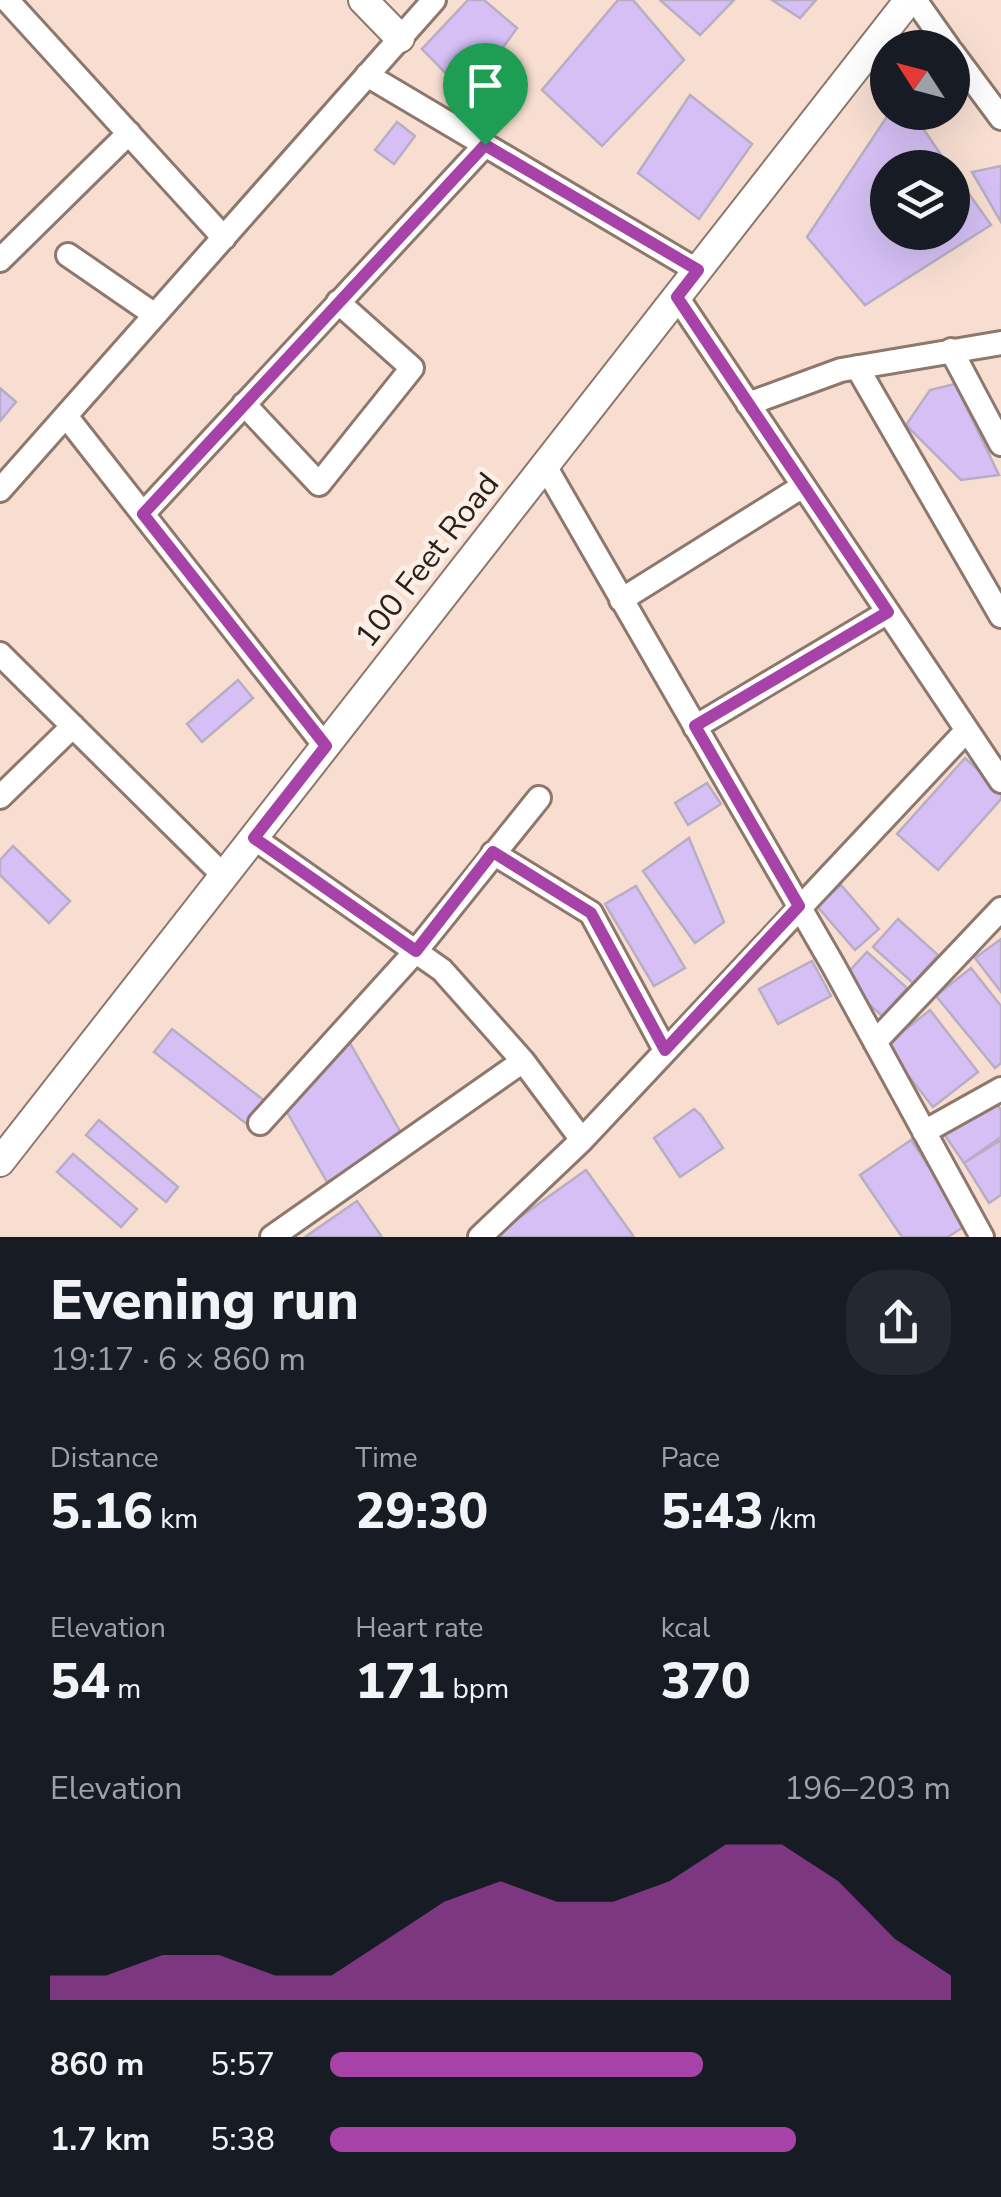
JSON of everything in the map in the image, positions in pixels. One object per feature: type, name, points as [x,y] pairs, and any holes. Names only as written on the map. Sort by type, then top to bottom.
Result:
[{"type":"main road","points":[[363,0],[400,38]]},
{"type":"main road","name":"100 Feet Road","points":[[0,1162],[912,0]]},
{"type":"street","points":[[7,0],[224,238]]},
{"type":"street","points":[[0,490],[434,0]]},
{"type":"street","points":[[912,0],[935,30]]},
{"type":"street","points":[[368,75],[698,270]]},
{"type":"street","points":[[970,76],[1001,118]]},
{"type":"street","points":[[0,260],[129,133]]},
{"type":"street","points":[[143,514],[485,145]]},
{"type":"street","points":[[68,256],[155,315]]},
{"type":"street","points":[[677,297],[1001,781]]},
{"type":"street","points":[[244,404],[319,484],[412,368],[338,302]]},
{"type":"street","points":[[748,404],[857,367],[1001,343]]},
{"type":"street","points":[[951,350],[1001,444]]},
{"type":"street","points":[[857,367],[1001,616]]},
{"type":"street","points":[[66,416],[326,746]]},
{"type":"street","points":[[544,466],[799,906],[982,1237]]},
{"type":"street","points":[[622,600],[803,486]]},
{"type":"street","points":[[695,726],[888,612]]},
{"type":"street","points":[[0,654],[224,876]]},
{"type":"street","points":[[0,797],[73,726]]},
{"type":"street","points":[[480,1237],[582,1140],[967,730]]},
{"type":"street","points":[[260,1123],[416,951],[539,798]]},
{"type":"street","points":[[254,838],[442,970],[523,1061],[582,1140]]},
{"type":"street","points":[[493,852],[591,913],[665,1050]]},
{"type":"street","points":[[875,1042],[1001,910]]},
{"type":"street","points":[[272,1237],[523,1061]]},
{"type":"street","points":[[924,1132],[1001,1089]]},
{"type":"building","points":[[468,0],[484,0],[517,28],[468,96],[422,49]]},
{"type":"building","points":[[618,0],[633,0],[684,60],[602,146],[542,90]]},
{"type":"building","points":[[660,0],[734,0],[700,35]]},
{"type":"building","points":[[772,0],[816,0],[800,18]]},
{"type":"building","points":[[690,95],[752,144],[699,219],[638,173]]},
{"type":"building","points":[[397,122],[415,136],[394,164],[375,150]]},
{"type":"building","points":[[878,130],[924,130],[938,150],[870,150],[870,250],[952,250],[865,305],[807,237]]},
{"type":"building","points":[[1001,166],[1001,222],[972,172]]},
{"type":"building","points":[[970,195],[991,225],[970,238]]},
{"type":"building","points":[[955,384],[999,475],[961,480],[906,425],[930,390]]},
{"type":"building","points":[[0,388],[16,402],[0,421]]},
{"type":"building","points":[[238,680],[253,698],[202,742],[187,724]]},
{"type":"building","points":[[965,758],[1001,791],[1001,799],[938,870],[897,834]]},
{"type":"building","points":[[707,783],[721,804],[688,825],[675,803]]},
{"type":"building","points":[[689,838],[724,922],[695,943],[643,871]]},
{"type":"building","points":[[13,846],[70,901],[49,923],[0,875],[0,860]]},
{"type":"building","points":[[841,885],[879,929],[855,950],[817,906]]},
{"type":"building","points":[[636,886],[685,968],[654,986],[605,904]]},
{"type":"building","points":[[898,919],[938,955],[913,983],[873,947]]},
{"type":"building","points":[[1001,939],[1001,992],[975,958]]},
{"type":"building","points":[[867,952],[907,988],[882,1016],[842,979]]},
{"type":"building","points":[[812,961],[831,996],[778,1024],[759,989]]},
{"type":"building","points":[[971,968],[1001,1006],[1001,1063],[995,1068],[936,996]]},
{"type":"building","points":[[930,1010],[978,1072],[933,1107],[885,1046]]},
{"type":"building","points":[[172,1029],[266,1102],[248,1125],[154,1052]]},
{"type":"building","points":[[350,1043],[404,1138],[327,1182],[287,1112]]},
{"type":"building","points":[[994,1099],[1001,1110],[1001,1137],[964,1163],[944,1134]]},
{"type":"building","points":[[694,1109],[723,1148],[680,1177],[654,1138]]},
{"type":"building","points":[[99,1120],[178,1187],[166,1202],[86,1135]]},
{"type":"building","points":[[911,1140],[968,1224],[948,1237],[902,1237],[860,1175]]},
{"type":"building","points":[[1001,1140],[1001,1195],[989,1203],[964,1163]]},
{"type":"building","points":[[73,1154],[137,1209],[121,1227],[57,1172]]},
{"type":"building","points":[[586,1170],[634,1237],[492,1237]]},
{"type":"building","points":[[357,1201],[382,1237],[305,1237]]},
{"type":"route","points":[[485,145],[698,270],[677,297],[888,612],[695,726],[799,906],[665,1050],[591,913],[493,852],[416,951],[254,838],[326,746],[143,514],[485,145]]}]
